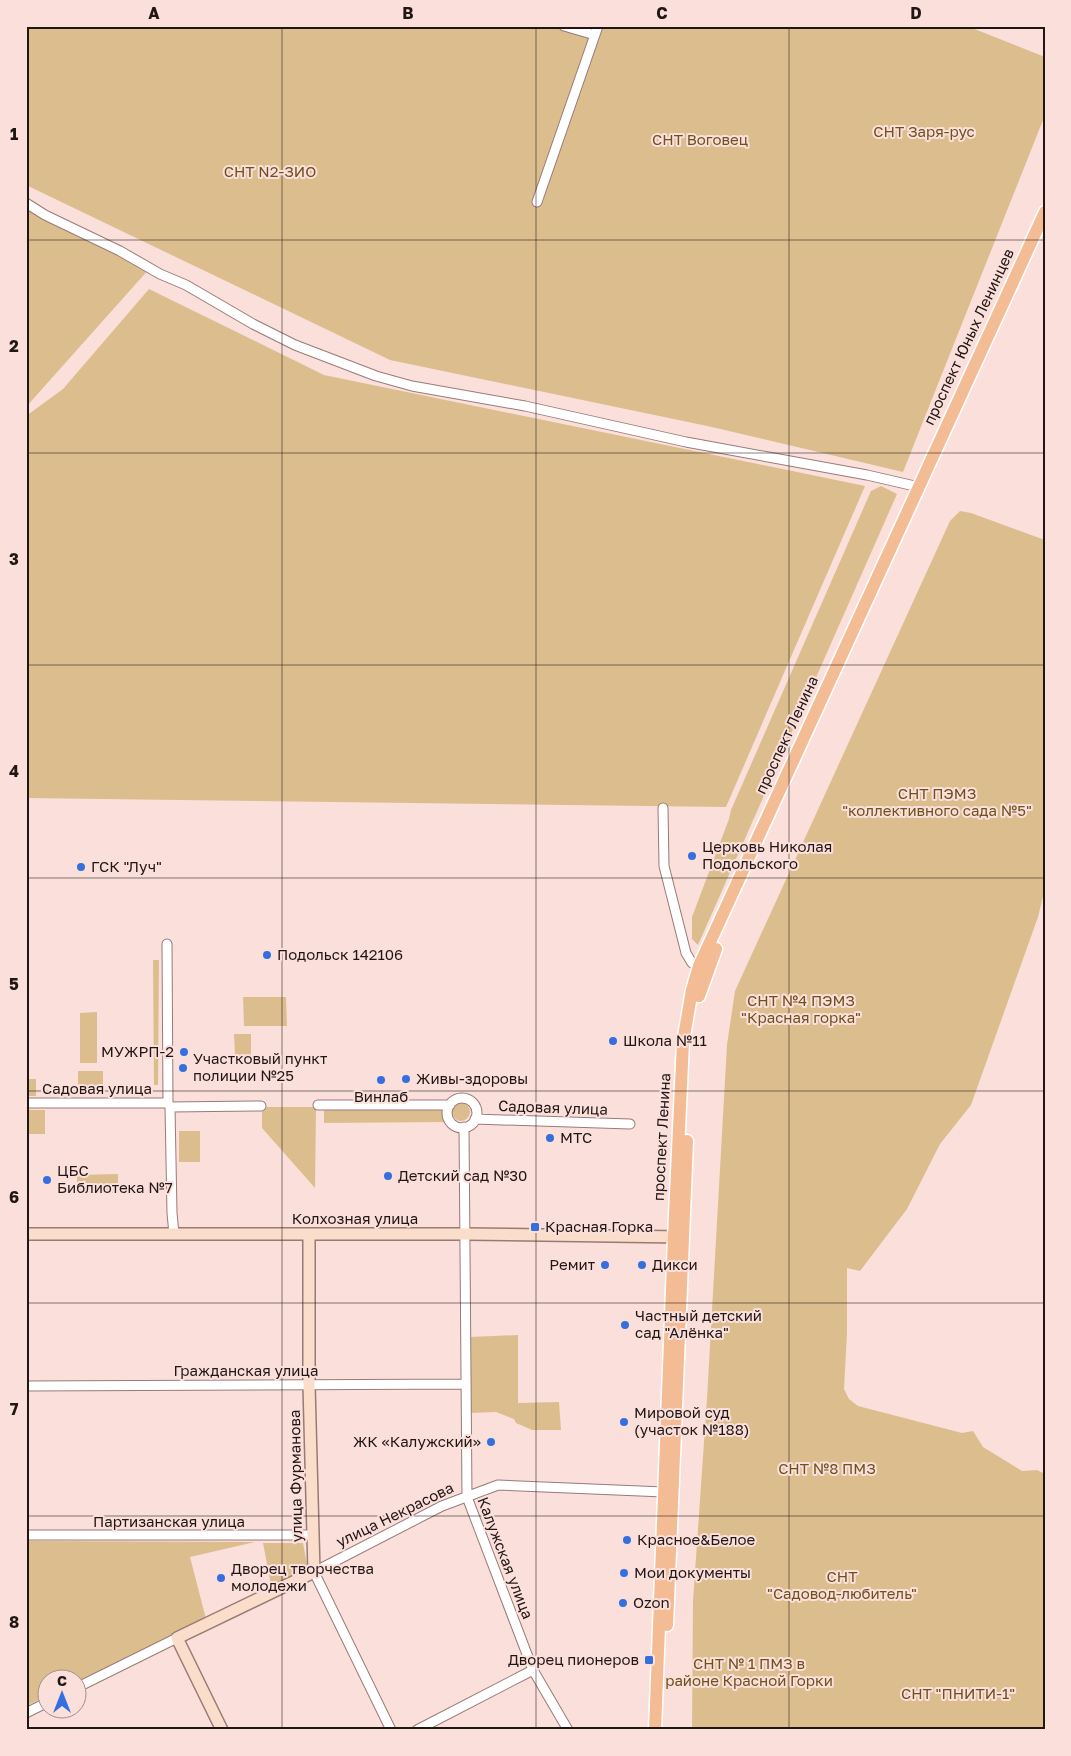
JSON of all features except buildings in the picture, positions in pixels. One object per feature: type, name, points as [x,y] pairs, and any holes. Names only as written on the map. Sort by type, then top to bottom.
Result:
[{"type":"main road","name":"проспект Юных Ленинцев","points":[[924,482],[1045,212]]},
{"type":"main road","name":"проспект Юных Ленинцев","points":[[924,482],[1045,231]]},
{"type":"main road","name":"проспект Ленина","points":[[663,1730],[683,1042],[692,990],[699,966],[924,482]]},
{"type":"main road","name":"проспект Ленина","points":[[655,1730],[664,1492],[678,1237],[692,1044],[700,993],[710,961],[924,482]]},
{"type":"street","points":[[537,202],[596,31],[564,26]]},
{"type":"street","points":[[26,203],[45,215],[120,251],[160,274],[186,285],[253,324],[295,345],[376,376],[412,386],[524,406],[686,442],[858,473],[924,482]]},
{"type":"street","points":[[663,808],[664,866],[686,953],[692,963],[699,966]]},
{"type":"street","points":[[167,944],[169,1105],[174,1234]]},
{"type":"street","points":[[318,1105],[450,1104],[457,1099],[467,1099],[474,1104],[476,1109],[475,1118],[469,1126],[455,1126],[451,1122],[447,1114],[450,1104]]},
{"type":"street","name":"Садовая улица","points":[[26,1103],[261,1106]]},
{"type":"street","name":"Садовая улица","points":[[475,1118],[630,1124]]},
{"type":"street","name":"Калужская улица","points":[[464,1127],[467,1496],[533,1670],[568,1730]]},
{"type":"street","name":"Колхозная улица","points":[[26,1234],[465,1234],[678,1237]]},
{"type":"street","name":"улица Фурманова","points":[[309,1234],[309,1385],[314,1572],[392,1730]]},
{"type":"street","name":"Гражданская улица","points":[[26,1386],[466,1384]]},
{"type":"street","name":"улица Некрасова","points":[[88,1683],[314,1572],[442,1506],[498,1485],[664,1492]]},
{"type":"street","name":"Партизанская улица","points":[[26,1535],[312,1535]]},
{"type":"street","points":[[177,1638],[222,1730]]},
{"type":"street","points":[[417,1730],[533,1670]]},
{"type":"street","points":[[26,1713],[38,1707]]},
{"type":"green space","points":[[26,26],[967,26],[1045,57],[1045,115],[903,472],[712,427],[390,360],[26,185]]},
{"type":"green space","points":[[26,201],[150,268],[26,407]]},
{"type":"green space","points":[[149,289],[324,375],[865,486],[726,807],[26,798],[26,416],[63,389]]},
{"type":"green space","points":[[881,486],[897,494],[698,945],[692,939],[692,917],[731,810],[871,491]]},
{"type":"green space","points":[[960,511],[971,513],[1045,540],[1045,888],[1038,917],[971,1105],[940,1144],[907,1209],[860,1271],[847,1268],[847,1333],[844,1389],[849,1399],[858,1406],[962,1433],[973,1431],[983,1447],[1022,1471],[1037,1470],[1045,1474],[1045,1730],[692,1730],[693,1601],[707,1399],[727,1045],[735,991],[950,521]]},
{"type":"green space","points":[[153,960],[159,960],[158,1085],[154,1085]]},
{"type":"green space","points":[[243,997],[286,997],[287,1026],[244,1026]]},
{"type":"green space","points":[[97,1012],[97,1063],[80,1063],[80,1013]]},
{"type":"green space","points":[[234,1034],[251,1034],[251,1055],[235,1055]]},
{"type":"green space","points":[[78,1071],[103,1071],[103,1095],[78,1095]]},
{"type":"green space","points":[[26,1079],[36,1079],[36,1096],[26,1096]]},
{"type":"green space","points":[[461,1103],[467,1106],[470,1112],[467,1118],[461,1121],[455,1118],[452,1112],[455,1106]]},
{"type":"green space","points":[[265,1107],[316,1107],[315,1188],[262,1128],[262,1110],[265,1110]]},
{"type":"green space","points":[[445,1107],[445,1122],[324,1123],[324,1108]]},
{"type":"green space","points":[[26,1110],[45,1110],[45,1134],[26,1134]]},
{"type":"green space","points":[[179,1131],[200,1131],[200,1162],[179,1162]]},
{"type":"green space","points":[[118,1174],[118,1193],[77,1193],[77,1175]]},
{"type":"green space","points":[[518,1335],[518,1403],[559,1402],[561,1430],[532,1430],[516,1423],[514,1419],[496,1412],[470,1413],[470,1337]]},
{"type":"green space","points":[[26,1541],[255,1542],[190,1557],[206,1619],[88,1676],[88,1668],[38,1668],[38,1700],[26,1706]]},
{"type":"green space","points":[[263,1543],[303,1543],[308,1570],[271,1585]]},
{"type":"place","name":"Церковь Николая Подольского","points":[[692,856]]},
{"type":"place","name":"ГСК \"Луч\"","points":[[81,867]]},
{"type":"place","name":"Подольск 142106","points":[[267,955]]},
{"type":"place","name":"Школа №11","points":[[613,1041]]},
{"type":"place","name":"МУЖРП-2","points":[[184,1052]]},
{"type":"place","name":"Участковый пункт полиции №25","points":[[183,1068]]},
{"type":"place","name":"Живы-здоровы","points":[[406,1079]]},
{"type":"place","name":"Винлаб","points":[[381,1080]]},
{"type":"place","name":"МТС","points":[[550,1138]]},
{"type":"place","name":"Детский сад №30","points":[[388,1176]]},
{"type":"place","name":"ЦБС Библиотека №7","points":[[47,1180]]},
{"type":"place","name":"Красная Горка","points":[[535,1227]]},
{"type":"place","name":"Ремит","points":[[605,1265]]},
{"type":"place","name":"Дикси","points":[[642,1265]]},
{"type":"place","name":"Частный детский сад \"Алёнка\"","points":[[625,1325]]},
{"type":"place","name":"Мировой суд (участок №188)","points":[[624,1422]]},
{"type":"place","name":"ЖК «Калужский»","points":[[491,1442]]},
{"type":"place","name":"Красное&Белое","points":[[627,1540]]},
{"type":"place","name":"Мои документы","points":[[624,1573]]},
{"type":"place","name":"Дворец творчества молодежи","points":[[221,1578]]},
{"type":"place","name":"Ozon","points":[[623,1603]]},
{"type":"place","name":"Дворец пионеров","points":[[649,1660]]},
{"type":"park label","name":"СНТ Заря-рус","points":[[924,132]]},
{"type":"park label","name":"СНТ Воговец","points":[[700,140]]},
{"type":"park label","name":"СНТ N2-ЗИО","points":[[270,172]]},
{"type":"park label","name":"СНТ ПЭМЗ \"коллективного сада №5\"","points":[[937,802]]},
{"type":"park label","name":"СНТ №4 ПЭМЗ \"Красная горка\"","points":[[801,1010]]},
{"type":"park label","name":"СНТ №8 ПМЗ","points":[[827,1469]]},
{"type":"park label","name":"СНТ \"Садовод-любитель\"","points":[[842,1586]]},
{"type":"park label","name":"СНТ № 1 ПМЗ в районе Красной Горки","points":[[749,1672]]},
{"type":"park label","name":"СНТ \"ПНИТИ-1\"","points":[[958,1694]]}]
